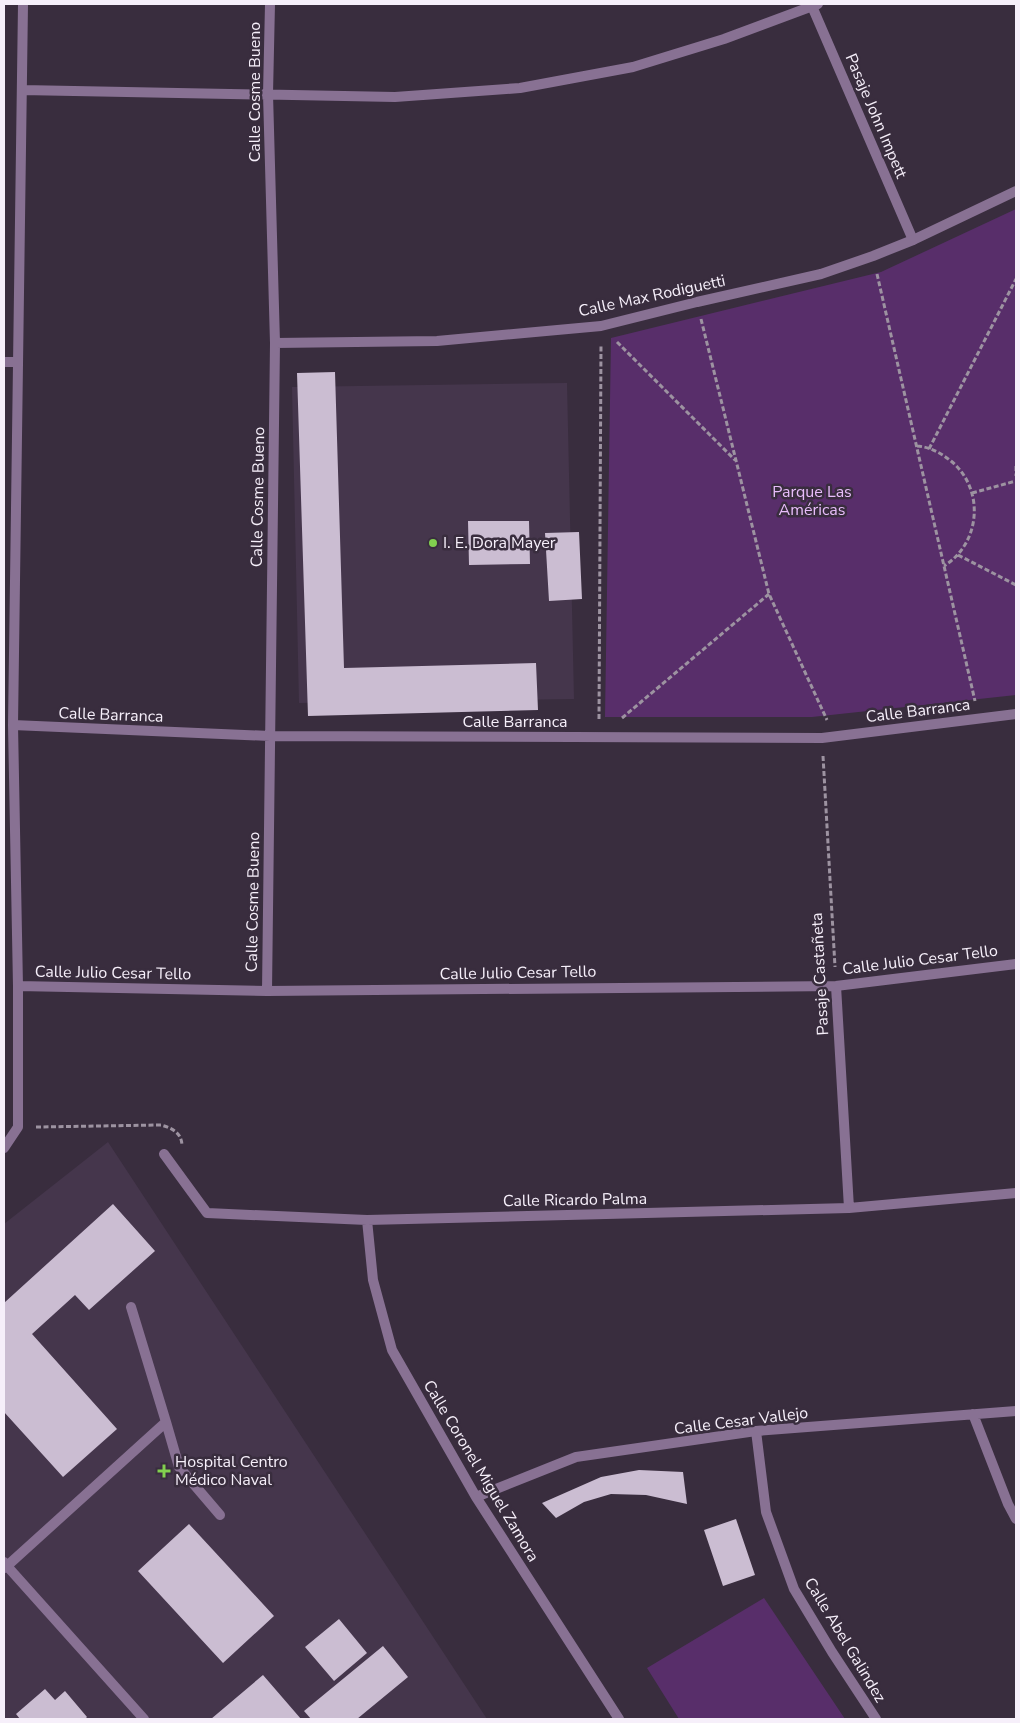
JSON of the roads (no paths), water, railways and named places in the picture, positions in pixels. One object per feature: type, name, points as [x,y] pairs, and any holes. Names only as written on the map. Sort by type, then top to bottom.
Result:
[{"type":"street","points":[[4,1148],[18,1127],[18,986],[13,725],[23,4]]},
{"type":"street","name":"Calle Cosme Bueno","points":[[267,990],[275,343],[268,94],[270,4]]},
{"type":"street","points":[[22,90],[395,98],[520,88],[633,66],[724,39],[814,5]]},
{"type":"street","name":"Pasaje John Impett","points":[[814,5],[913,240]]},
{"type":"street","name":"Calle Max Rodiguetti","points":[[275,343],[437,341],[601,326],[820,274],[913,240],[1016,191]]},
{"type":"street","points":[[4,362],[18,362]]},
{"type":"street","name":"Calle Barranca","points":[[13,725],[270,736],[822,738],[1016,714]]},
{"type":"street","name":"Calle Julio Cesar Tello","points":[[18,986],[267,990],[836,986],[1016,964]]},
{"type":"street","name":"Pasaje Castañeta","points":[[836,986],[850,1208]]},
{"type":"street","name":"Calle Ricardo Palma","points":[[164,1154],[207,1213],[367,1220],[850,1208],[1016,1193]]},
{"type":"street","name":"Calle Coronel Miguel Zamora","points":[[367,1220],[373,1280],[392,1350],[476,1497],[619,1719]]},
{"type":"street","points":[[131,1307],[179,1467],[220,1515]]},
{"type":"street","name":"Calle Cesar Vallejo","points":[[476,1497],[576,1457],[756,1432],[1016,1412]]},
{"type":"street","points":[[973,1414],[1008,1504],[1016,1519]]},
{"type":"street","points":[[144,1719],[5,1565],[166,1422]]},
{"type":"street","name":"Calle Abel Galindez","points":[[756,1432],[766,1512],[794,1589],[876,1719]]},
{"type":"place","name":"I. E. Dora Mayer","points":[[433,543]]},
{"type":"place","name":"Hospital Centro Médico Naval","points":[[164,1471]]},
{"type":"park label","name":"Parque Las Américas","points":[[812,501]]}]
